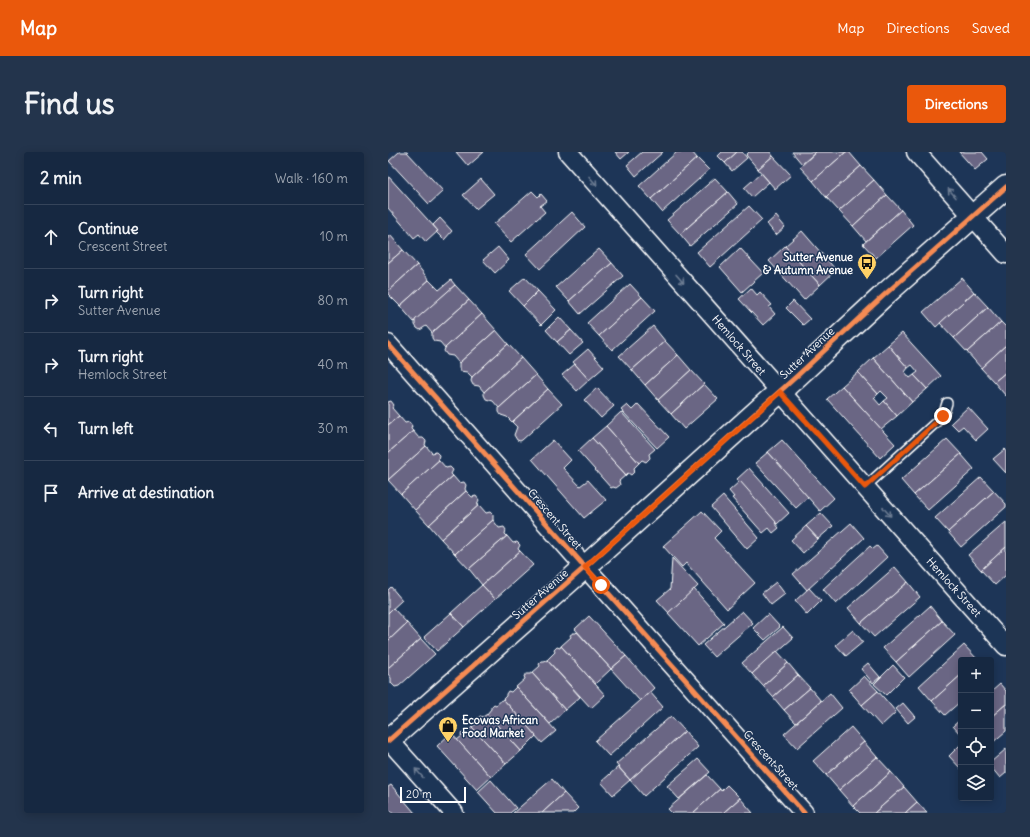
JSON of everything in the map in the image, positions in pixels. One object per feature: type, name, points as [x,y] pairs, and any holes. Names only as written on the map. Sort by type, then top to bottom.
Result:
[{"type":"street","name":"Hemlock Street","points":[[568,152],[1006,646]]},
{"type":"street","points":[[916,152],[1006,254]]},
{"type":"street","name":"Sutter Avenue","points":[[388,740],[585,567],[780,392],[882,297],[1006,187]]},
{"type":"street","name":"Crescent Street","points":[[388,344],[804,813]]},
{"type":"street","points":[[388,740],[454,813]]},
{"type":"lane","points":[[865,487],[943,416],[948,403]]},
{"type":"building","points":[[399,152],[407,152],[443,191],[429,204],[389,161]]},
{"type":"building","points":[[456,152],[484,152],[468,166]]},
{"type":"building","points":[[615,152],[629,152],[621,159]]},
{"type":"building","points":[[642,152],[663,152],[636,176],[627,165]]},
{"type":"building","points":[[677,152],[692,152],[697,158],[651,199],[639,186]]},
{"type":"building","points":[[722,152],[737,152],[725,163],[718,156]]},
{"type":"building","points":[[737,152],[742,152],[747,158],[732,171],[725,163]]},
{"type":"building","points":[[749,152],[770,152],[773,156],[758,169],[746,155]]},
{"type":"building","points":[[792,152],[816,152],[802,164]]},
{"type":"building","points":[[816,152],[846,152],[813,181],[800,167]]},
{"type":"building","points":[[846,152],[849,152],[861,166],[826,197],[813,181]]},
{"type":"building","points":[[959,152],[982,152],[988,159],[975,170]]},
{"type":"building","points":[[773,156],[791,175],[775,189],[758,169]]},
{"type":"building","points":[[697,158],[709,170],[662,212],[651,199]]},
{"type":"building","points":[[861,166],[874,180],[839,211],[826,197]]},
{"type":"building","points":[[761,173],[769,182],[752,197],[744,188]]},
{"type":"building","points":[[388,176],[438,231],[426,242],[419,234],[414,238],[388,208]]},
{"type":"building","points":[[715,178],[728,192],[680,234],[667,220]]},
{"type":"building","points":[[481,179],[494,194],[476,209],[463,195]]},
{"type":"building","points":[[874,180],[887,195],[853,226],[839,211]]},
{"type":"building","points":[[532,191],[538,197],[541,194],[547,201],[540,206],[545,212],[511,242],[494,224]]},
{"type":"building","points":[[728,192],[738,204],[690,246],[680,234]]},
{"type":"building","points":[[887,195],[901,210],[866,241],[853,226]]},
{"type":"building","points":[[749,206],[762,220],[710,267],[697,252]]},
{"type":"building","points":[[901,210],[913,225],[876,258],[863,244]]},
{"type":"building","points":[[572,212],[585,227],[540,269],[526,254]]},
{"type":"building","points":[[776,216],[785,227],[776,235],[767,224]]},
{"type":"building","points":[[440,218],[452,231],[444,240],[436,232],[438,231],[433,225]]},
{"type":"building","points":[[802,231],[836,270],[820,285],[785,246]]},
{"type":"building","points":[[390,235],[403,250],[388,263],[388,237]]},
{"type":"building","points":[[785,246],[820,285],[804,300],[769,261]]},
{"type":"building","points":[[498,247],[509,260],[495,273],[483,260]]},
{"type":"building","points":[[740,248],[763,273],[742,292],[720,267]]},
{"type":"building","points":[[599,249],[612,263],[569,301],[556,287]]},
{"type":"building","points":[[403,250],[417,265],[388,291],[388,263]]},
{"type":"building","points":[[612,263],[623,276],[580,314],[569,301]]},
{"type":"building","points":[[417,265],[429,280],[400,306],[388,294],[388,291]]},
{"type":"building","points":[[525,277],[538,291],[523,306],[509,291]]},
{"type":"building","points":[[962,278],[974,292],[936,327],[923,312]]},
{"type":"building","points":[[429,280],[439,290],[451,280],[455,285],[414,322],[400,306]]},
{"type":"building","points":[[630,284],[642,297],[599,336],[587,323]]},
{"type":"building","points":[[455,285],[469,300],[432,333],[426,326],[420,330],[417,328],[415,325],[415,320]]},
{"type":"building","points":[[751,288],[757,295],[760,292],[772,305],[769,307],[775,314],[763,325],[739,299]]},
{"type":"building","points":[[538,291],[556,310],[541,325],[523,306]]},
{"type":"building","points":[[974,292],[988,307],[954,338],[940,323]]},
{"type":"building","points":[[642,297],[655,311],[612,350],[599,336]]},
{"type":"building","points":[[469,300],[482,314],[445,348],[440,342],[434,341],[432,338],[432,333]]},
{"type":"building","points":[[793,301],[810,319],[803,325],[786,308]]},
{"type":"building","points":[[988,307],[1001,322],[967,352],[954,338]]},
{"type":"building","points":[[482,314],[496,330],[459,363],[453,356],[447,355],[444,351],[445,348]]},
{"type":"building","points":[[559,317],[571,330],[557,342],[546,330]]},
{"type":"building","points":[[1001,322],[1006,327],[1006,345],[981,368],[967,352]]},
{"type":"building","points":[[653,326],[665,341],[632,370],[619,356]]},
{"type":"building","points":[[496,330],[508,344],[472,377],[467,372],[460,371],[459,363]]},
{"type":"building","points":[[571,330],[583,343],[569,355],[557,342]]},
{"type":"building","points":[[902,333],[941,376],[927,389],[914,375],[918,372],[912,365],[908,368],[888,345]]},
{"type":"building","points":[[665,341],[678,355],[645,385],[632,370]]},
{"type":"building","points":[[508,344],[521,358],[484,392],[479,386],[473,385],[471,381],[472,377]]},
{"type":"building","points":[[888,345],[908,368],[905,372],[910,378],[914,375],[927,389],[912,402],[873,358]]},
{"type":"building","points":[[1006,345],[1006,372],[994,382],[981,368]]},
{"type":"building","points":[[588,349],[604,367],[589,380],[573,362]]},
{"type":"building","points":[[678,355],[691,370],[658,400],[645,385]]},
{"type":"building","points":[[521,358],[536,375],[499,408],[493,401],[486,399],[484,392]]},
{"type":"building","points":[[873,358],[912,402],[897,416],[884,401],[888,398],[881,391],[878,394],[858,372]]},
{"type":"building","points":[[575,364],[589,380],[577,391],[562,375]]},
{"type":"building","points":[[691,370],[704,384],[671,414],[658,400]]},
{"type":"building","points":[[858,372],[878,394],[874,398],[880,405],[884,401],[897,416],[881,429],[842,386]]},
{"type":"building","points":[[1006,372],[1006,396],[994,382]]},
{"type":"building","points":[[536,375],[548,389],[512,422],[507,417],[501,415],[499,408]]},
{"type":"building","points":[[704,384],[718,399],[684,429],[671,414]]},
{"type":"building","points":[[842,386],[895,444],[880,458],[827,399]]},
{"type":"building","points":[[597,388],[614,406],[601,418],[584,400]]},
{"type":"building","points":[[548,389],[562,404],[522,440],[517,440],[514,435],[517,427],[512,422]]},
{"type":"building","points":[[391,401],[394,405],[392,408],[399,416],[388,425],[388,402]]},
{"type":"building","points":[[638,404],[669,437],[657,448],[621,410],[627,405],[632,410]]},
{"type":"building","points":[[968,407],[988,429],[976,440],[963,426],[958,430],[951,423]]},
{"type":"building","points":[[621,412],[655,449],[649,454],[650,458],[646,462],[642,460],[639,463],[606,426]]},
{"type":"building","points":[[399,416],[405,423],[409,422],[413,431],[388,453],[388,425]]},
{"type":"building","points":[[606,426],[639,463],[634,468],[635,471],[631,475],[628,473],[626,475],[592,438]]},
{"type":"building","points":[[413,431],[419,438],[423,438],[426,441],[426,446],[388,480],[388,453]]},
{"type":"building","points":[[592,438],[626,475],[619,481],[620,485],[616,488],[611,488],[578,451]]},
{"type":"building","points":[[947,439],[961,454],[914,495],[901,480]]},
{"type":"building","points":[[553,440],[571,460],[563,468],[580,486],[588,480],[606,500],[584,518],[532,459]]},
{"type":"building","points":[[782,440],[834,498],[820,511],[768,452]]},
{"type":"building","points":[[426,446],[432,453],[436,452],[439,455],[439,460],[401,494],[388,480]]},
{"type":"building","points":[[1005,449],[1006,450],[1006,473],[993,459]]},
{"type":"building","points":[[768,452],[808,497],[796,508],[755,463]]},
{"type":"building","points":[[961,454],[974,469],[928,510],[914,495]]},
{"type":"building","points":[[439,460],[446,468],[450,467],[453,470],[451,474],[453,476],[415,510],[401,494]]},
{"type":"building","points":[[749,468],[789,513],[777,524],[737,479]]},
{"type":"building","points":[[453,476],[459,483],[464,482],[466,485],[466,491],[429,525],[415,510]]},
{"type":"building","points":[[981,477],[994,491],[948,532],[935,518]]},
{"type":"building","points":[[740,481],[776,522],[775,523],[779,528],[773,533],[769,528],[763,533],[732,498],[734,497],[729,491]]},
{"type":"building","points":[[466,491],[472,497],[476,496],[479,500],[477,504],[479,505],[441,539],[429,525]]},
{"type":"building","points":[[994,491],[1006,504],[1006,507],[961,547],[948,532]]},
{"type":"building","points":[[723,496],[759,538],[747,549],[711,507]]},
{"type":"building","points":[[479,505],[486,513],[490,512],[493,515],[493,520],[455,554],[441,539]]},
{"type":"building","points":[[702,511],[721,531],[714,538],[755,583],[727,609],[686,563],[682,567],[663,546]]},
{"type":"building","points":[[821,513],[833,526],[818,539],[806,526]]},
{"type":"building","points":[[493,520],[499,528],[504,527],[506,530],[505,534],[507,536],[469,569],[455,554]]},
{"type":"building","points":[[1006,522],[1006,547],[981,570],[968,555]]},
{"type":"building","points":[[851,523],[864,538],[807,590],[793,574]]},
{"type":"building","points":[[806,526],[818,539],[803,553],[791,540]]},
{"type":"building","points":[[507,536],[513,543],[517,542],[520,545],[518,549],[520,551],[482,585],[469,569]]},
{"type":"building","points":[[870,546],[873,549],[877,546],[887,557],[836,604],[823,589]]},
{"type":"building","points":[[1006,547],[1006,575],[995,585],[981,570]]},
{"type":"building","points":[[520,551],[533,565],[495,599],[482,585]]},
{"type":"building","points":[[672,558],[698,586],[669,613],[657,600],[670,589]]},
{"type":"building","points":[[895,567],[908,582],[861,623],[848,608]]},
{"type":"building","points":[[776,582],[785,594],[771,605],[762,593]]},
{"type":"building","points":[[908,582],[920,597],[874,637],[861,623]]},
{"type":"building","points":[[482,585],[495,599],[464,627],[451,613]]},
{"type":"building","points":[[391,587],[402,600],[388,613],[388,590]]},
{"type":"building","points":[[809,588],[821,601],[807,615],[795,601]]},
{"type":"building","points":[[694,589],[724,623],[698,646],[668,613]]},
{"type":"building","points":[[930,606],[942,621],[896,662],[883,648]]},
{"type":"building","points":[[393,608],[407,623],[388,641],[388,613]]},
{"type":"building","points":[[742,611],[753,623],[714,657],[703,645]]},
{"type":"building","points":[[451,613],[464,627],[437,651],[424,637]]},
{"type":"building","points":[[768,614],[780,627],[765,640],[753,628]]},
{"type":"building","points":[[589,616],[626,656],[611,669],[575,629]]},
{"type":"building","points":[[942,621],[955,635],[909,677],[896,662]]},
{"type":"building","points":[[407,623],[421,639],[388,668],[388,641]]},
{"type":"building","points":[[783,627],[793,638],[752,674],[742,663]]},
{"type":"building","points":[[853,630],[863,642],[846,656],[836,645]]},
{"type":"building","points":[[577,632],[611,669],[595,684],[561,646],[571,637],[570,635]]},
{"type":"building","points":[[421,639],[435,654],[399,686],[395,687],[391,683],[388,668]]},
{"type":"building","points":[[964,645],[975,657],[958,657],[958,678],[932,701],[919,686]]},
{"type":"building","points":[[561,646],[605,695],[591,708],[547,660],[555,652],[554,650],[557,647],[560,648]]},
{"type":"building","points":[[777,651],[788,663],[763,686],[752,674]]},
{"type":"building","points":[[626,656],[654,688],[640,701],[611,669]]},
{"type":"building","points":[[547,660],[580,697],[565,710],[532,673],[540,666],[539,664],[542,661]]},
{"type":"building","points":[[788,663],[798,675],[773,697],[763,686]]},
{"type":"building","points":[[868,663],[880,677],[873,683],[861,669]]},
{"type":"building","points":[[893,665],[904,677],[886,695],[874,684]]},
{"type":"building","points":[[532,673],[565,710],[550,724],[516,687],[525,679],[524,676]]},
{"type":"building","points":[[798,675],[810,688],[784,710],[773,697]]},
{"type":"building","points":[[864,676],[878,691],[862,705],[849,690]]},
{"type":"building","points":[[958,678],[958,704],[945,715],[932,701]]},
{"type":"building","points":[[1000,684],[1006,691],[1006,704],[994,714],[994,693],[994,689]]},
{"type":"building","points":[[516,687],[556,731],[542,743],[503,699],[508,691],[511,692]]},
{"type":"building","points":[[810,688],[821,701],[796,723],[784,710]]},
{"type":"building","points":[[878,691],[896,712],[881,726],[862,705]]},
{"type":"building","points":[[650,692],[663,707],[609,756],[595,741]]},
{"type":"building","points":[[830,693],[842,708],[797,748],[784,734]]},
{"type":"building","points":[[503,699],[536,736],[521,751],[487,714],[494,704],[496,705]]},
{"type":"building","points":[[903,703],[915,717],[908,723],[896,709]]},
{"type":"building","points":[[1006,704],[1006,731],[994,741],[994,729],[994,714]]},
{"type":"building","points":[[487,714],[521,751],[506,764],[472,727],[479,721],[478,719],[480,716],[483,717]]},
{"type":"building","points":[[671,716],[685,731],[630,780],[616,764]]},
{"type":"building","points":[[958,722],[958,732],[953,726]]},
{"type":"building","points":[[472,727],[506,764],[491,777],[457,740],[462,736],[461,734],[464,731],[467,732]]},
{"type":"building","points":[[851,727],[864,742],[826,775],[813,761]]},
{"type":"building","points":[[685,731],[698,747],[644,796],[630,780]]},
{"type":"building","points":[[451,733],[491,777],[477,790],[437,746]]},
{"type":"building","points":[[864,742],[877,757],[839,790],[826,775]]},
{"type":"building","points":[[958,747],[958,766],[949,756]]},
{"type":"building","points":[[1006,749],[1006,773],[1000,778],[994,771],[994,759]]},
{"type":"building","points":[[877,757],[891,772],[853,806],[839,790]]},
{"type":"building","points":[[698,759],[710,772],[679,799],[667,786]]},
{"type":"building","points":[[618,767],[630,780],[613,795],[601,782]]},
{"type":"building","points":[[891,772],[904,787],[874,813],[860,813],[853,806]]},
{"type":"building","points":[[707,775],[720,789],[693,813],[672,813],[668,809]]},
{"type":"building","points":[[552,779],[564,793],[542,813],[513,813]]},
{"type":"building","points":[[491,780],[516,808],[510,813],[497,813],[478,792]]},
{"type":"building","points":[[391,785],[415,813],[392,813],[388,808],[388,787]]},
{"type":"building","points":[[727,785],[740,798],[723,813],[693,813],[720,789],[721,791]]},
{"type":"building","points":[[904,787],[917,802],[905,813],[874,813]]},
{"type":"building","points":[[564,793],[578,808],[573,813],[542,813]]},
{"type":"building","points":[[740,798],[753,813],[723,813]]},
{"type":"building","points":[[917,802],[927,813],[905,813]]},
{"type":"cycle path","points":[[388,741],[585,567],[798,375],[882,297],[1006,187]]},
{"type":"cycle path","points":[[388,344],[804,813]]},
{"type":"place","name":"Sutter Avenue & Autumn Avenue","points":[[867,280]]},
{"type":"place","name":"Ecowas African Food Market","points":[[448,743]]},
{"type":"route","points":[[601,585],[585,567],[780,392],[865,487],[943,416]]}]
